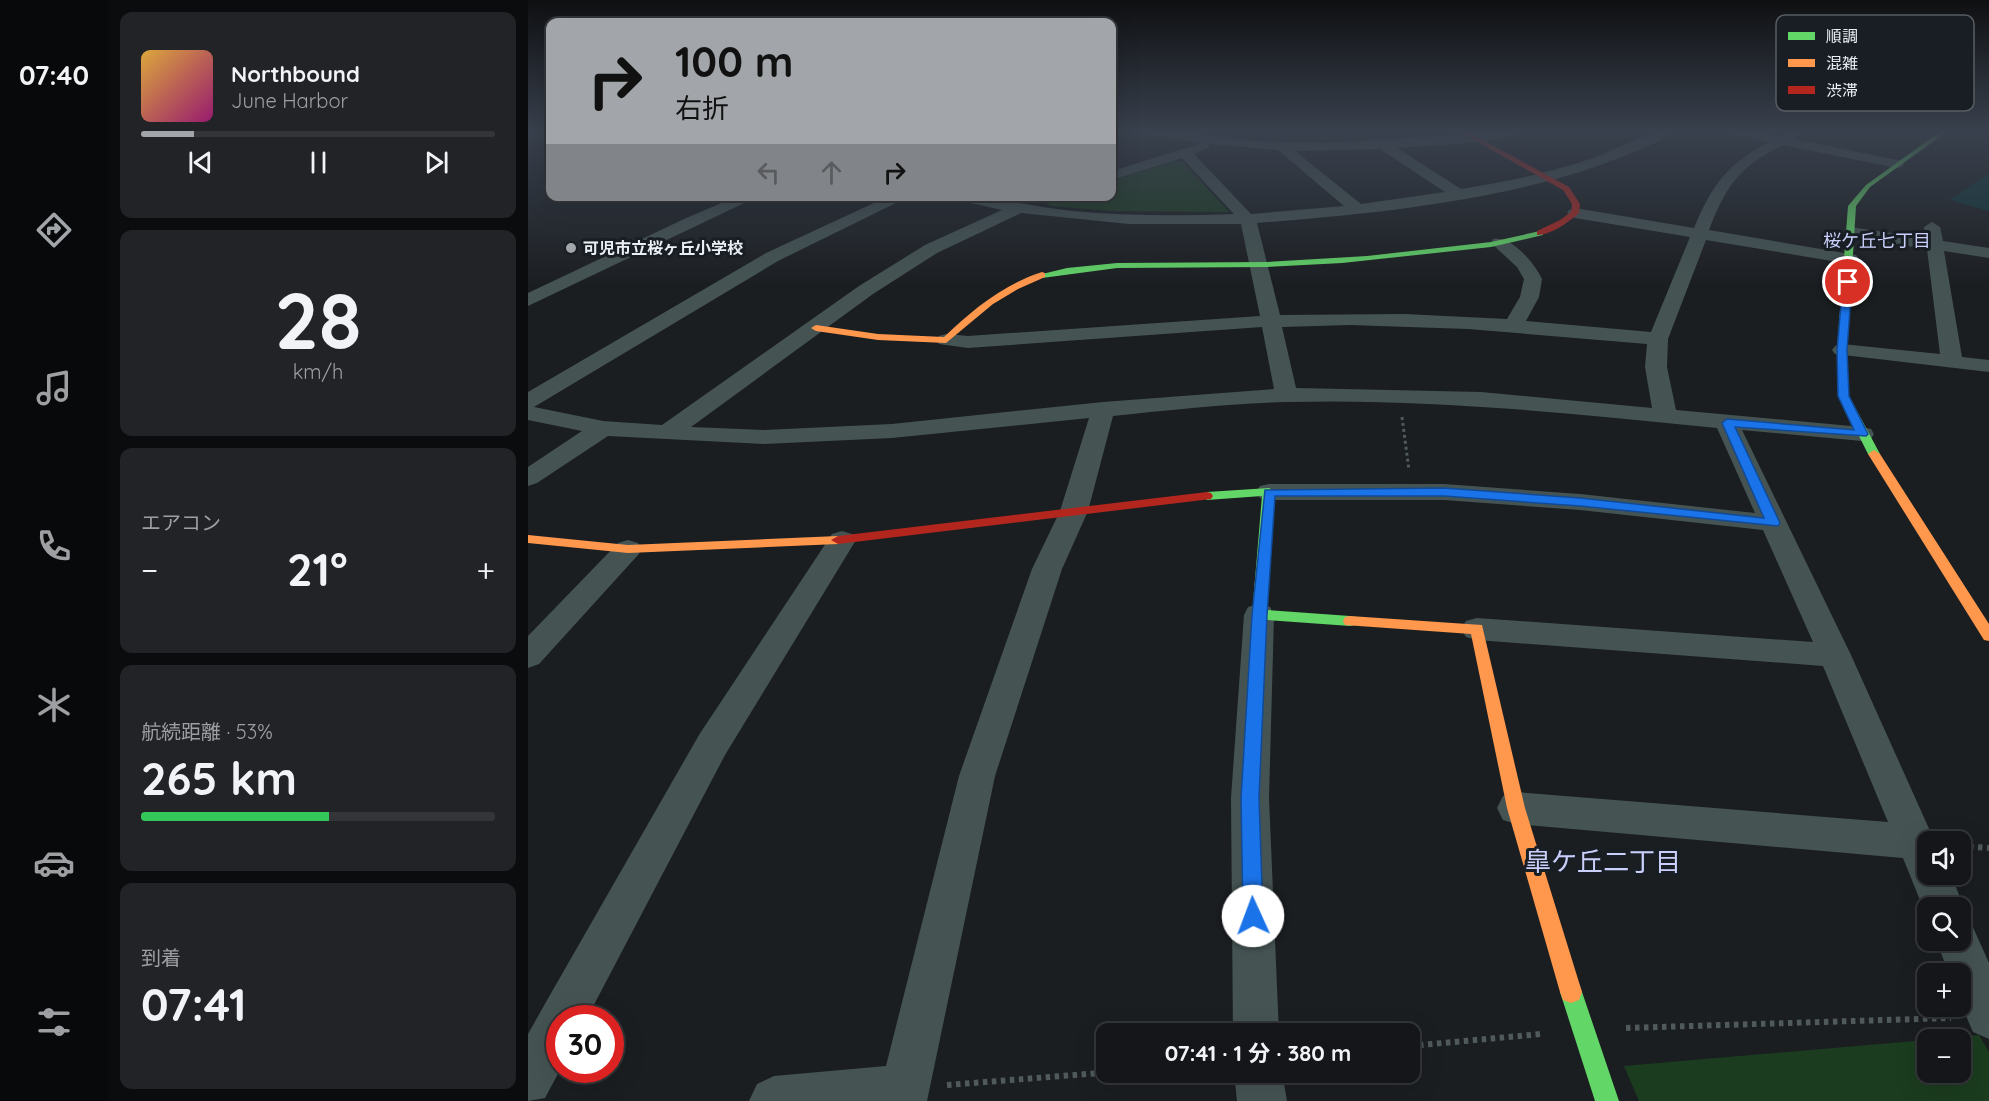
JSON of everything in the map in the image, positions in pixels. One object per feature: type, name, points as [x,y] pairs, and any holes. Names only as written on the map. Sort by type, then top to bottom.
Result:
[{"type":"street","points":[[1213,182],[1248,220],[1260,265],[1286,396]]},
{"type":"street","points":[[1325,182],[1359,210]]},
{"type":"street","points":[[1440,182],[1458,194]]},
{"type":"street","points":[[981,201],[1017,209],[1107,218],[1248,220],[1359,210],[1518,182]]},
{"type":"street","points":[[1555,182],[1566,189],[1576,204],[1575,213]]},
{"type":"street","points":[[1665,414],[1656,367],[1658,339],[1718,191],[1724,182]]},
{"type":"street","points":[[1873,182],[1852,206],[1842,350],[1844,396],[1862,434],[1956,587],[1989,636]]},
{"type":"street","points":[[528,300],[690,222],[740,201]]},
{"type":"street","points":[[528,386],[758,254],[872,201]]},
{"type":"street","points":[[528,402],[772,257],[892,201]]},
{"type":"street","points":[[667,433],[866,290],[931,249],[1037,201]]},
{"type":"street","points":[[946,340],[1002,291],[1041,275],[1101,266],[1260,265],[1367,259],[1499,243],[1552,230],[1575,213],[1850,259]]},
{"type":"street","points":[[1932,224],[1952,361]]},
{"type":"street","points":[[1850,232],[1989,253]]},
{"type":"street","points":[[1499,243],[1528,266],[1535,282],[1534,292],[1514,325]]},
{"type":"street","points":[[816,328],[878,337],[968,342],[1271,321],[1404,320],[1514,325],[1658,339]]},
{"type":"street","points":[[1842,350],[1989,366]]},
{"type":"street","points":[[528,413],[603,428],[764,437],[892,431],[1192,400],[1286,396],[1399,397],[1481,399],[1665,414],[1727,423],[1862,434]]},
{"type":"street","points":[[774,1101],[903,1095],[977,776],[1047,569],[1074,511],[1103,409]]},
{"type":"street","points":[[1727,423],[1835,655],[1917,846]]},
{"type":"street","points":[[528,478],[603,428]]},
{"type":"street","points":[[528,539],[628,549],[842,540],[1183,498],[1269,492],[1411,491],[1580,502],[1773,523]]},
{"type":"street","points":[[1256,1023],[1250,798],[1259,615],[1269,492]]},
{"type":"street","points":[[569,1005],[711,745],[842,540]]},
{"type":"street","points":[[528,656],[628,549]]},
{"type":"street","points":[[1259,615],[1835,655]]},
{"type":"street","points":[[1477,629],[1516,808],[1582,1030],[1607,1101]]},
{"type":"street","points":[[1516,808],[1917,861]]},
{"type":"street","points":[[1960,951],[1977,1016]]},
{"type":"street","points":[[528,1081],[546,1048]]},
{"type":"street","points":[[1260,1083],[1262,1101]]},
{"type":"path","points":[[1399,397],[1411,491]]},
{"type":"path","points":[[1971,847],[1989,848]]},
{"type":"path","points":[[1420,1046],[1582,1030],[1977,1016]]},
{"type":"path","points":[[903,1095],[1096,1074]]},
{"type":"green space","points":[[1116,182],[1202,182],[1229,212],[1113,211],[1051,206],[1046,203],[1052,201],[1116,201]]},
{"type":"green space","points":[[1979,1035],[1989,1052],[1989,1101],[1639,1101],[1624,1066],[1917,1041],[1917,1083],[1971,1083],[1971,1036]]},
{"type":"water","points":[[1975,182],[1989,182],[1989,211],[1950,200]]},
{"type":"traffic: fast","points":[[1873,182],[1852,206],[1842,350],[1844,396],[1874,454]]},
{"type":"traffic: fast","points":[[1042,275],[1117,266],[1267,265],[1342,261],[1491,244],[1540,233]]},
{"type":"traffic: fast","points":[[1207,496],[1269,492],[1259,615],[1350,621]]},
{"type":"traffic: fast","points":[[1571,992],[1607,1101]]},
{"type":"traffic: slow","points":[[816,328],[878,337],[946,340],[990,302],[1028,280],[1042,275]]},
{"type":"traffic: slow","points":[[1874,454],[1989,636]]},
{"type":"traffic: slow","points":[[528,539],[628,549],[838,540]]},
{"type":"traffic: slow","points":[[1350,621],[1477,629],[1516,808],[1571,992]]},
{"type":"traffic: jam","points":[[1540,233],[1563,222],[1575,213],[1576,204],[1566,189],[1554,182]]},
{"type":"traffic: jam","points":[[838,540],[1207,496]]},
{"type":"place","name":"可児市立桜ヶ丘小学校","points":[[571,248]]},
{"type":"district","name":"桜ケ丘七丁目","points":[[1877,241]]},
{"type":"district","name":"皐ケ丘二丁目","points":[[1603,862]]},
{"type":"route","points":[[1253,916],[1250,798],[1259,615],[1269,492],[1444,492],[1580,502],[1773,523],[1727,423],[1862,434],[1844,396],[1841,366],[1848,282]]}]
